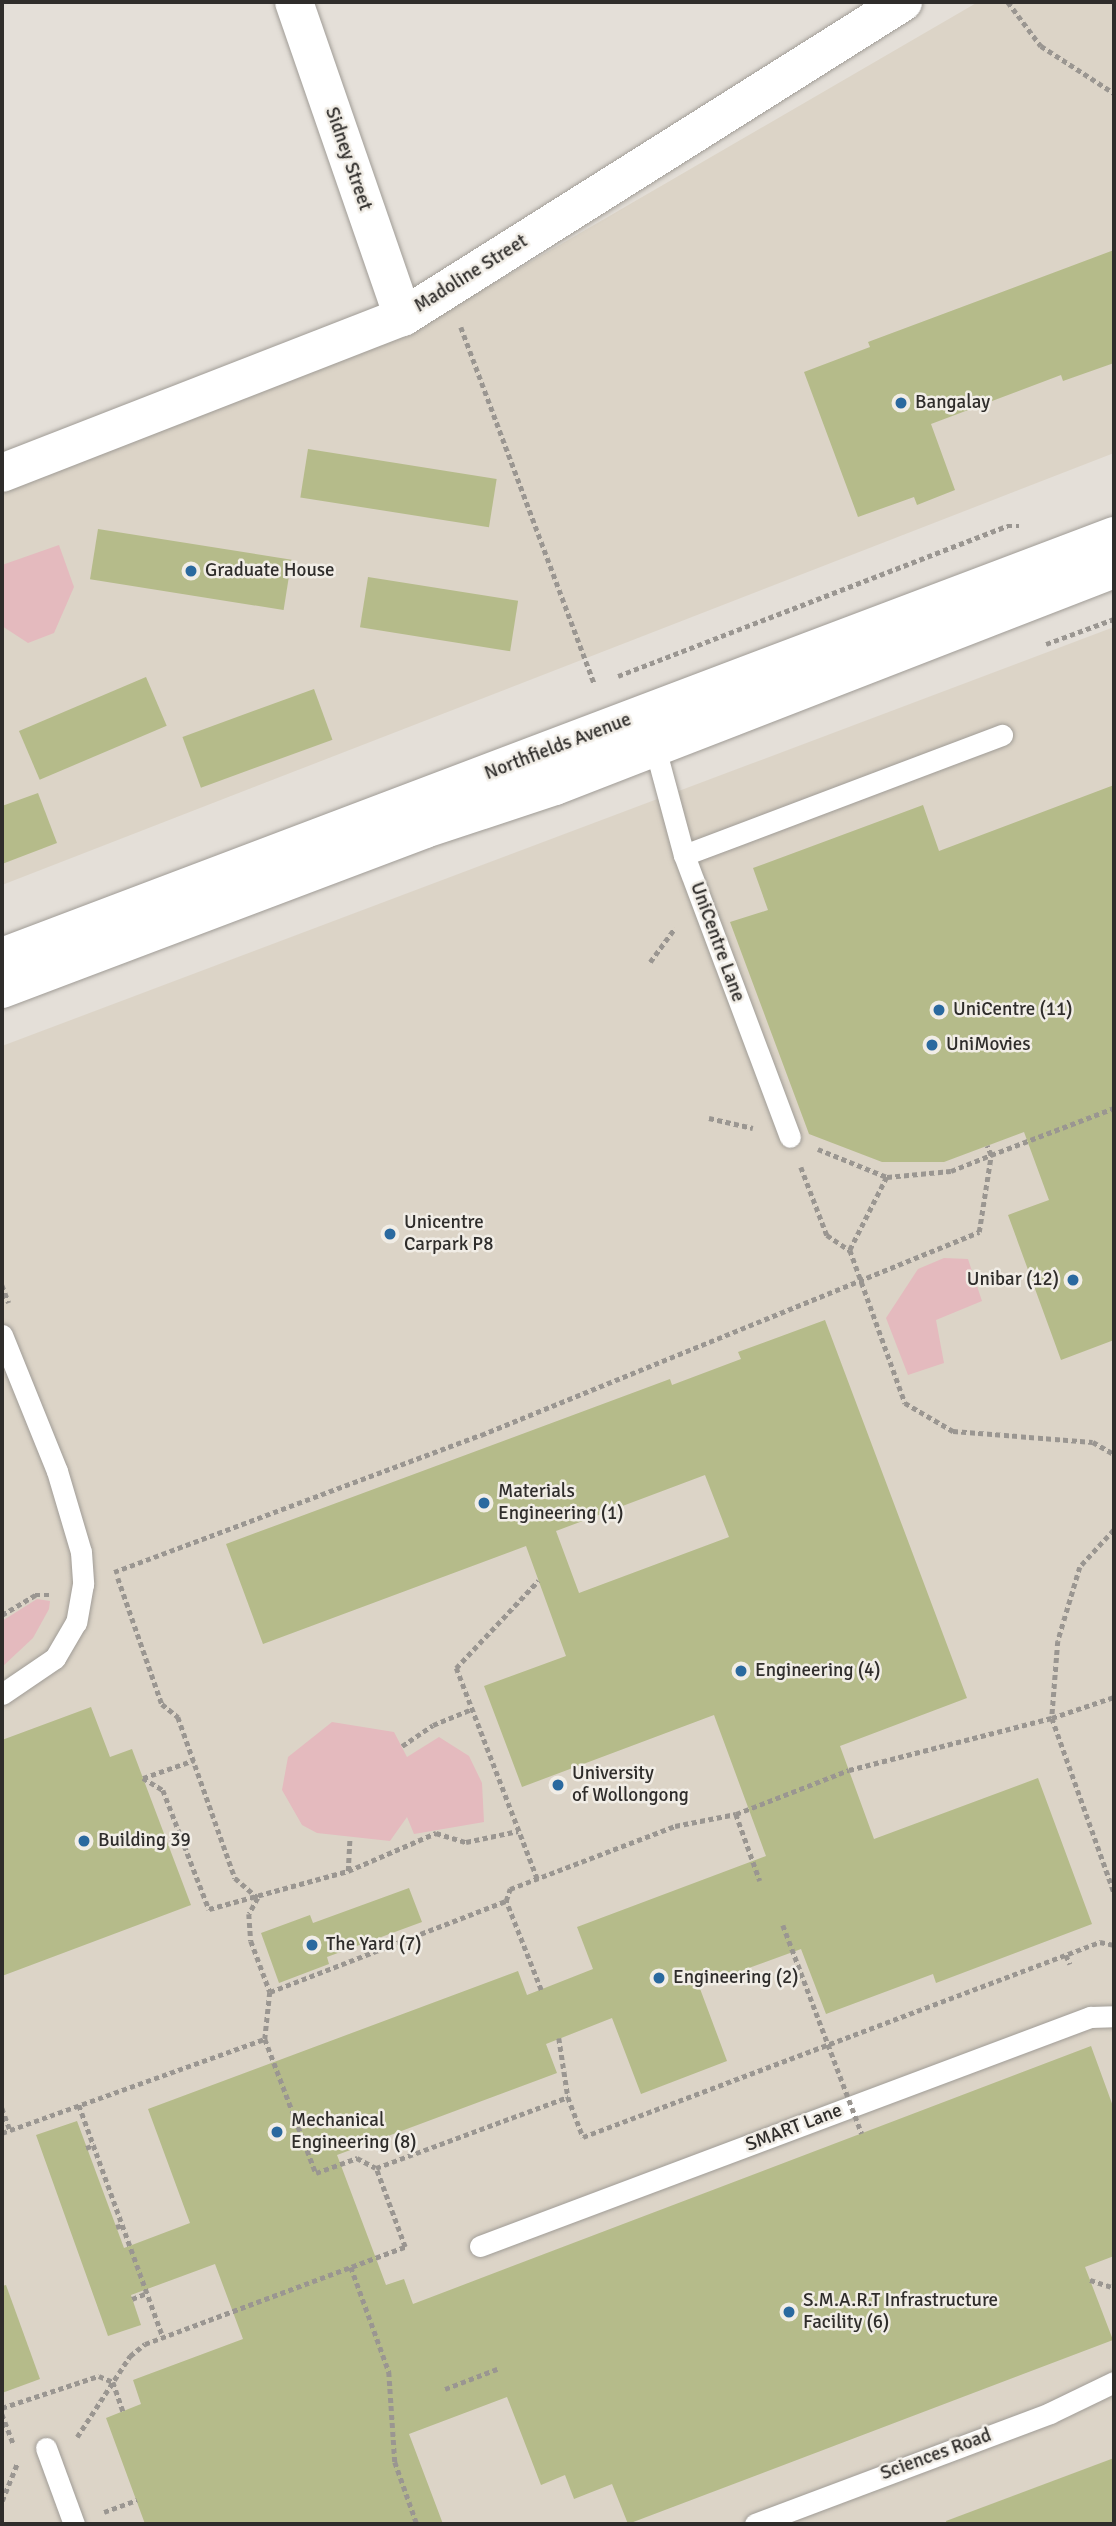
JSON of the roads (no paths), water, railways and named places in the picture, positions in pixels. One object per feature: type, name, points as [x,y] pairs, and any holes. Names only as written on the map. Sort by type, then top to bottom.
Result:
[{"type":"main road","name":"Sidney Street","points":[[294,2],[403,317]]},
{"type":"main road","name":"Madoline Street","points":[[2,473],[403,317],[903,2]]},
{"type":"main road","name":"Northfields Avenue","points":[[2,957],[1114,536]]},
{"type":"main road","name":"Northfields Avenue","points":[[2,989],[425,829],[555,786],[654,744],[1114,569]]},
{"type":"lane","points":[[684,855],[1002,735]]},
{"type":"lane","name":"UniCentre Lane","points":[[654,744],[684,855],[790,1137]]},
{"type":"lane","points":[[2,1335],[72,1516],[83,1584],[76,1622],[55,1658],[2,1694]]},
{"type":"lane","name":"SMART Lane","points":[[480,2246],[1111,2014]]},
{"type":"lane","name":"Sciences Road","points":[[755,2524],[1062,2408],[1114,2382]]},
{"type":"lane","points":[[46,2448],[75,2524]]},
{"type":"place","name":"Bangalay","points":[[901,403]]},
{"type":"place","name":"Graduate House","points":[[191,571]]},
{"type":"place","name":"UniCentre (11)","points":[[939,1010]]},
{"type":"place","name":"UniMovies","points":[[932,1045]]},
{"type":"place","name":"Unicentre Carpark P8","points":[[390,1234]]},
{"type":"place","name":"Unibar (12)","points":[[1073,1280]]},
{"type":"place","name":"Materials Engineering (1)","points":[[484,1503]]},
{"type":"place","name":"Engineering (4)","points":[[741,1671]]},
{"type":"place","name":"University of Wollongong","points":[[558,1785]]},
{"type":"place","name":"Building 39","points":[[84,1841]]},
{"type":"place","name":"The Yard (7)","points":[[312,1945]]},
{"type":"place","name":"Engineering (2)","points":[[659,1978]]},
{"type":"place","name":"Mechanical Engineering (8)","points":[[277,2132]]},
{"type":"place","name":"S.M.A.R.T Infrastructure Facility (6)","points":[[789,2312]]}]
